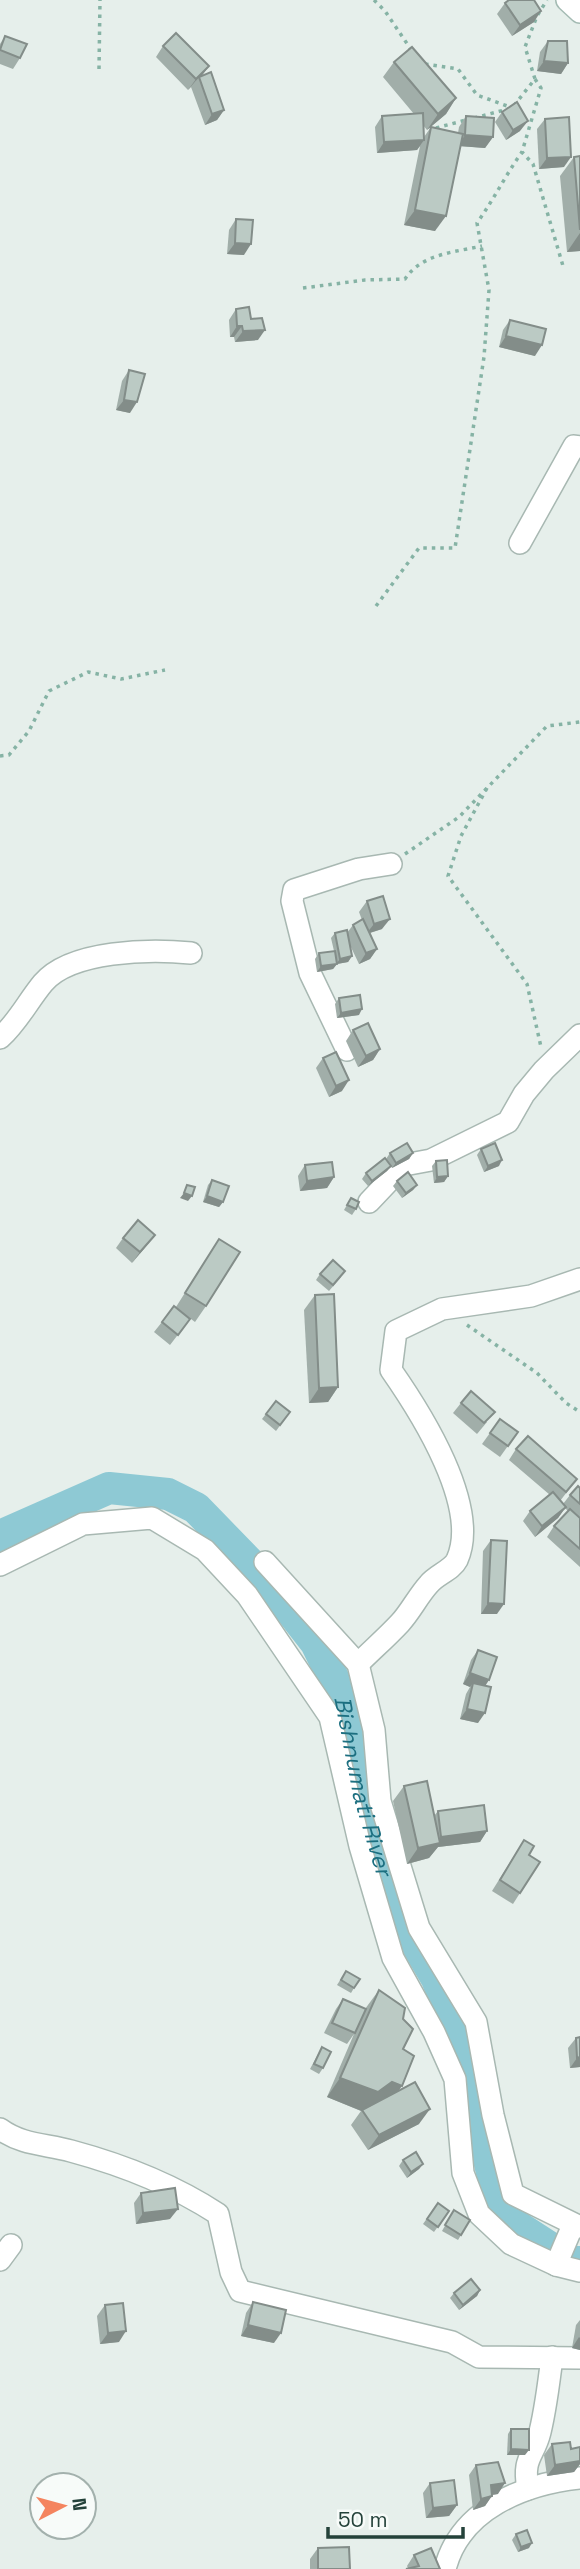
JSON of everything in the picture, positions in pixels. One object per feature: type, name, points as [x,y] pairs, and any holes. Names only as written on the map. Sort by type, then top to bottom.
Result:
[{"type":"street","points":[[567,0],[580,12]]},
{"type":"street","points":[[520,543],[574,446],[580,447]]},
{"type":"street","points":[[346,1050],[310,974],[292,901],[294,890],[359,869],[391,864]]},
{"type":"street","points":[[0,1038],[44,982],[61,966],[154,950],[191,953]]},
{"type":"street","points":[[369,1202],[404,1165],[432,1160],[508,1122],[524,1094],[580,1035]]},
{"type":"street","points":[[358,1664],[400,1623],[430,1582],[456,1562],[463,1536],[453,1482],[439,1449],[418,1408],[391,1370],[396,1331],[442,1309],[531,1296],[580,1279]]},
{"type":"street","points":[[0,1565],[83,1524],[152,1518],[205,1550],[247,1595],[330,1717],[360,1846],[393,1958],[434,2032],[455,2079],[463,2173],[479,2214],[511,2244],[556,2265],[580,2271]]},
{"type":"street","points":[[265,1562],[358,1664],[374,1730],[380,1801],[419,1927],[476,2022],[493,2115],[513,2194],[576,2226],[556,2265]]},
{"type":"street","points":[[0,2129],[16,2141],[69,2150],[145,2174],[188,2195],[218,2214],[231,2272],[240,2291],[452,2343],[479,2357],[580,2358]]},
{"type":"street","points":[[528,2489],[526,2473],[544,2416],[551,2357]]},
{"type":"street","points":[[445,2569],[451,2546],[495,2501],[546,2482],[580,2478]]},
{"type":"path","points":[[99,69],[100,0]]},
{"type":"path","points":[[374,0],[424,64],[458,68],[477,95],[512,108]]},
{"type":"path","points":[[376,606],[419,548],[455,548],[484,357],[489,290],[477,223],[501,190],[502,180],[522,152],[541,88],[535,79],[525,47],[537,16],[547,0]]},
{"type":"path","points":[[436,128],[512,108],[535,79]]},
{"type":"path","points":[[522,152],[533,164],[563,266]]},
{"type":"path","points":[[303,288],[365,280],[405,279],[412,267],[433,257],[482,246]]},
{"type":"path","points":[[0,756],[9,755],[29,731],[49,691],[88,672],[121,679],[165,670]]},
{"type":"path","points":[[391,864],[458,817],[547,726],[580,722]]},
{"type":"path","points":[[487,788],[461,836],[448,876],[527,984],[538,1025],[544,1070]]},
{"type":"path","points":[[442,1309],[537,1373],[566,1403],[580,1412]]},
{"type":"building","points":[[509,0],[534,0],[541,11],[520,25],[505,3]]},
{"type":"building","points":[[176,33],[209,66],[196,79],[163,46]]},
{"type":"building","points":[[5,36],[27,44],[20,58],[0,50]]},
{"type":"building","points":[[548,41],[567,41],[568,63],[544,61]]},
{"type":"building","points":[[412,47],[456,98],[438,114],[394,62]]},
{"type":"building","points":[[211,72],[224,110],[212,114],[199,77]]},
{"type":"building","points":[[517,102],[528,121],[513,130],[502,112]]},
{"type":"building","points":[[423,113],[424,140],[384,142],[382,116]]},
{"type":"building","points":[[466,116],[494,118],[493,137],[465,135]]},
{"type":"building","points":[[569,117],[571,157],[547,158],[545,119]]},
{"type":"building","points":[[431,127],[463,134],[446,216],[415,210]]},
{"type":"building","points":[[580,156],[580,230],[574,157]]},
{"type":"building","points":[[236,219],[253,220],[251,244],[235,243]]},
{"type":"building","points":[[249,307],[251,319],[262,318],[265,330],[243,331],[242,326],[237,326],[236,309]]},
{"type":"building","points":[[510,320],[546,329],[542,345],[506,336]]},
{"type":"building","points":[[129,370],[145,374],[137,402],[124,400]]},
{"type":"building","points":[[383,896],[390,919],[374,924],[367,901]]},
{"type":"building","points":[[363,919],[377,949],[366,953],[353,925]]},
{"type":"building","points":[[347,930],[352,956],[340,959],[335,933]]},
{"type":"building","points":[[335,951],[337,964],[321,966],[319,953]]},
{"type":"building","points":[[360,995],[362,1009],[341,1013],[339,998]]},
{"type":"building","points":[[368,1023],[380,1049],[366,1056],[353,1030]]},
{"type":"building","points":[[336,1052],[349,1080],[336,1086],[323,1058]]},
{"type":"building","points":[[407,1143],[413,1153],[396,1163],[390,1153]]},
{"type":"building","points":[[495,1143],[502,1160],[488,1166],[481,1149]]},
{"type":"building","points":[[385,1158],[391,1166],[372,1181],[366,1173]]},
{"type":"building","points":[[447,1160],[448,1176],[437,1177],[436,1161]]},
{"type":"building","points":[[332,1162],[334,1177],[307,1181],[305,1165]]},
{"type":"building","points":[[408,1172],[417,1185],[406,1193],[397,1181]]},
{"type":"building","points":[[212,1180],[229,1186],[223,1202],[207,1196]]},
{"type":"building","points":[[187,1185],[195,1187],[192,1196],[184,1193]]},
{"type":"building","points":[[351,1198],[359,1202],[356,1209],[347,1205]]},
{"type":"building","points":[[138,1220],[155,1235],[140,1252],[123,1238]]},
{"type":"building","points":[[219,1239],[240,1252],[206,1306],[185,1293]]},
{"type":"building","points":[[333,1260],[345,1271],[333,1285],[320,1274]]},
{"type":"building","points":[[334,1294],[338,1387],[319,1388],[315,1295]]},
{"type":"building","points":[[174,1306],[190,1319],[178,1335],[162,1322]]},
{"type":"building","points":[[471,1391],[495,1412],[484,1423],[461,1403]]},
{"type":"building","points":[[276,1401],[290,1412],[280,1425],[266,1414]]},
{"type":"building","points":[[500,1419],[518,1432],[508,1446],[490,1433]]},
{"type":"building","points":[[528,1436],[577,1479],[566,1492],[516,1449]]},
{"type":"building","points":[[578,1486],[580,1488],[580,1504],[570,1495]]},
{"type":"building","points":[[553,1492],[566,1507],[542,1526],[530,1511]]},
{"type":"building","points":[[570,1509],[580,1518],[580,1549],[554,1526]]},
{"type":"building","points":[[491,1540],[507,1541],[504,1604],[488,1603]]},
{"type":"building","points":[[478,1650],[497,1657],[489,1680],[470,1673]]},
{"type":"building","points":[[473,1683],[491,1687],[485,1713],[467,1709]]},
{"type":"building","points":[[427,1781],[440,1843],[418,1848],[404,1786]]},
{"type":"building","points":[[484,1805],[487,1831],[441,1837],[438,1811]]},
{"type":"building","points":[[524,1840],[534,1846],[529,1855],[540,1862],[520,1893],[500,1880]]},
{"type":"building","points":[[346,1971],[360,1979],[354,1988],[341,1980]]},
{"type":"building","points":[[379,1990],[405,2008],[403,2019],[413,2029],[403,2049],[414,2056],[402,2086],[392,2082],[378,2092],[340,2078]]},
{"type":"building","points":[[343,1999],[366,2009],[355,2033],[332,2023]]},
{"type":"building","points":[[580,2037],[580,2057],[577,2058],[576,2038]]},
{"type":"building","points":[[322,2047],[331,2052],[323,2068],[314,2064]]},
{"type":"building","points":[[415,2082],[430,2109],[379,2135],[362,2110]]},
{"type":"building","points":[[416,2152],[423,2164],[411,2172],[403,2160]]},
{"type":"building","points":[[175,2188],[178,2209],[143,2213],[141,2193]]},
{"type":"building","points":[[438,2203],[449,2211],[438,2227],[427,2219]]},
{"type":"building","points":[[454,2210],[470,2220],[461,2235],[445,2225]]},
{"type":"building","points":[[471,2279],[480,2290],[463,2305],[454,2293]]},
{"type":"building","points":[[253,2302],[286,2310],[281,2333],[248,2325]]},
{"type":"building","points":[[123,2303],[126,2331],[108,2333],[105,2305]]},
{"type":"building","points":[[511,2429],[529,2429],[529,2450],[511,2449]]},
{"type":"building","points":[[570,2442],[571,2449],[580,2447],[580,2461],[555,2465],[552,2444]]},
{"type":"building","points":[[498,2462],[505,2483],[491,2485],[492,2496],[481,2499],[476,2465]]},
{"type":"building","points":[[454,2480],[457,2505],[433,2508],[430,2483]]},
{"type":"building","points":[[527,2530],[532,2543],[521,2547],[516,2534]]},
{"type":"building","points":[[349,2547],[350,2569],[318,2569],[318,2548]]},
{"type":"building","points":[[431,2548],[440,2569],[406,2569],[419,2566],[414,2555]]},
{"type":"waterway","name":"Bishnumati River","points":[[0,1536],[109,1488],[168,1494],[196,1508],[269,1583],[316,1643],[342,1696],[361,1795],[394,1906],[437,1979],[458,2032],[497,2193],[515,2225],[572,2262],[580,2262]]}]
